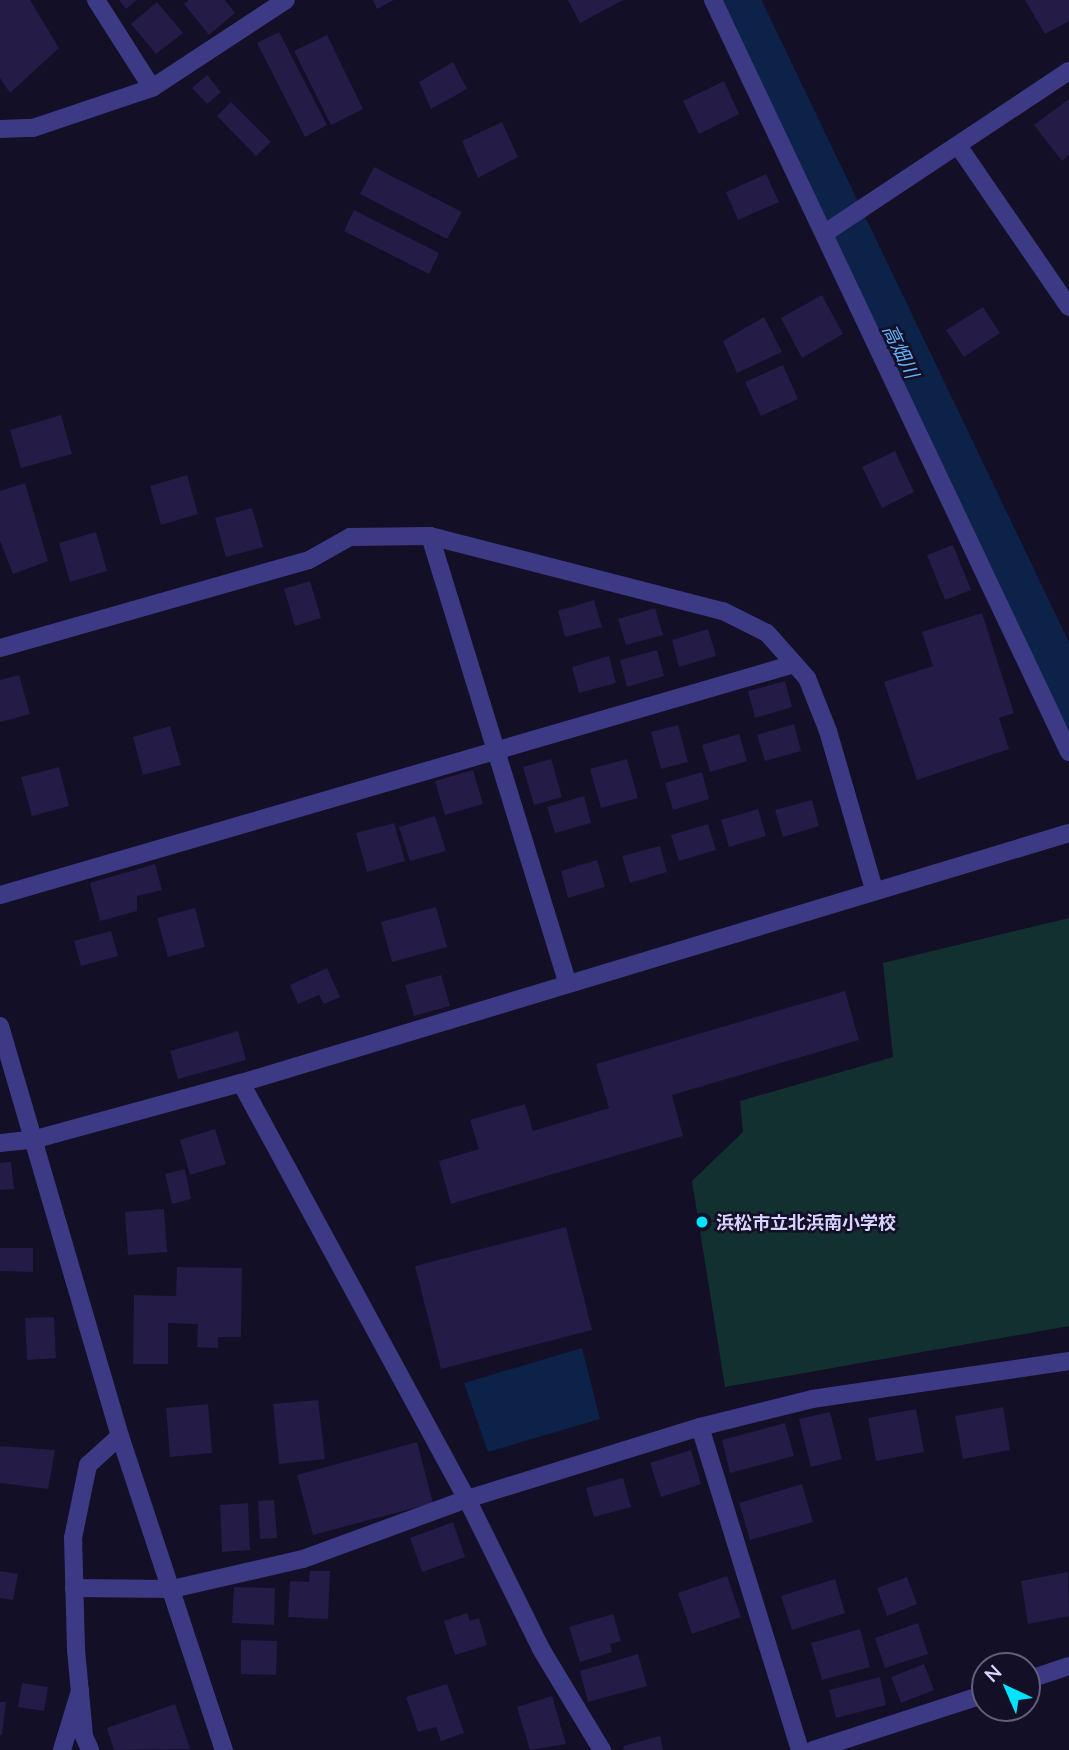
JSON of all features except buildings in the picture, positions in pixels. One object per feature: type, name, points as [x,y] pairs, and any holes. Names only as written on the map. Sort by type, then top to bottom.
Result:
[{"type":"street","points":[[96,0],[152,88]]},
{"type":"street","points":[[0,130],[33,128],[152,88],[286,0]]},
{"type":"street","points":[[713,0],[835,228],[1069,752]]},
{"type":"street","points":[[835,228],[1069,71]]},
{"type":"street","points":[[959,146],[1069,307]]},
{"type":"street","points":[[0,648],[309,559],[350,537],[430,536],[723,611],[767,633],[807,678],[828,731],[874,890]]},
{"type":"street","points":[[430,536],[568,984]]},
{"type":"street","points":[[0,895],[497,747],[794,664]]},
{"type":"street","points":[[0,1143],[36,1139],[241,1083],[1069,833]]},
{"type":"street","points":[[0,1026],[36,1139],[120,1436],[224,1750]]},
{"type":"street","points":[[241,1083],[467,1499],[541,1649],[602,1750]]},
{"type":"street","points":[[74,1588],[172,1590],[303,1559],[467,1499],[700,1427],[812,1399],[1069,1361]]},
{"type":"street","points":[[700,1427],[800,1750]]},
{"type":"street","points":[[90,1750],[84,1736],[80,1691],[73,1538],[88,1465],[120,1436]]},
{"type":"street","points":[[1041,1675],[1069,1666]]},
{"type":"street","points":[[62,1750],[80,1691]]},
{"type":"street","points":[[813,1750],[971,1699]]},
{"type":"green space","points":[[1069,918],[1069,1326],[725,1387],[692,1181],[743,1132],[740,1101],[893,1057],[883,963]]},
{"type":"water","points":[[582,1348],[600,1419],[488,1452],[464,1383]]},
{"type":"waterway","name":"高畑川","points":[[733,0],[1069,702]]},
{"type":"place","name":"浜松市立北浜南小学校","points":[[702,1222]]}]
